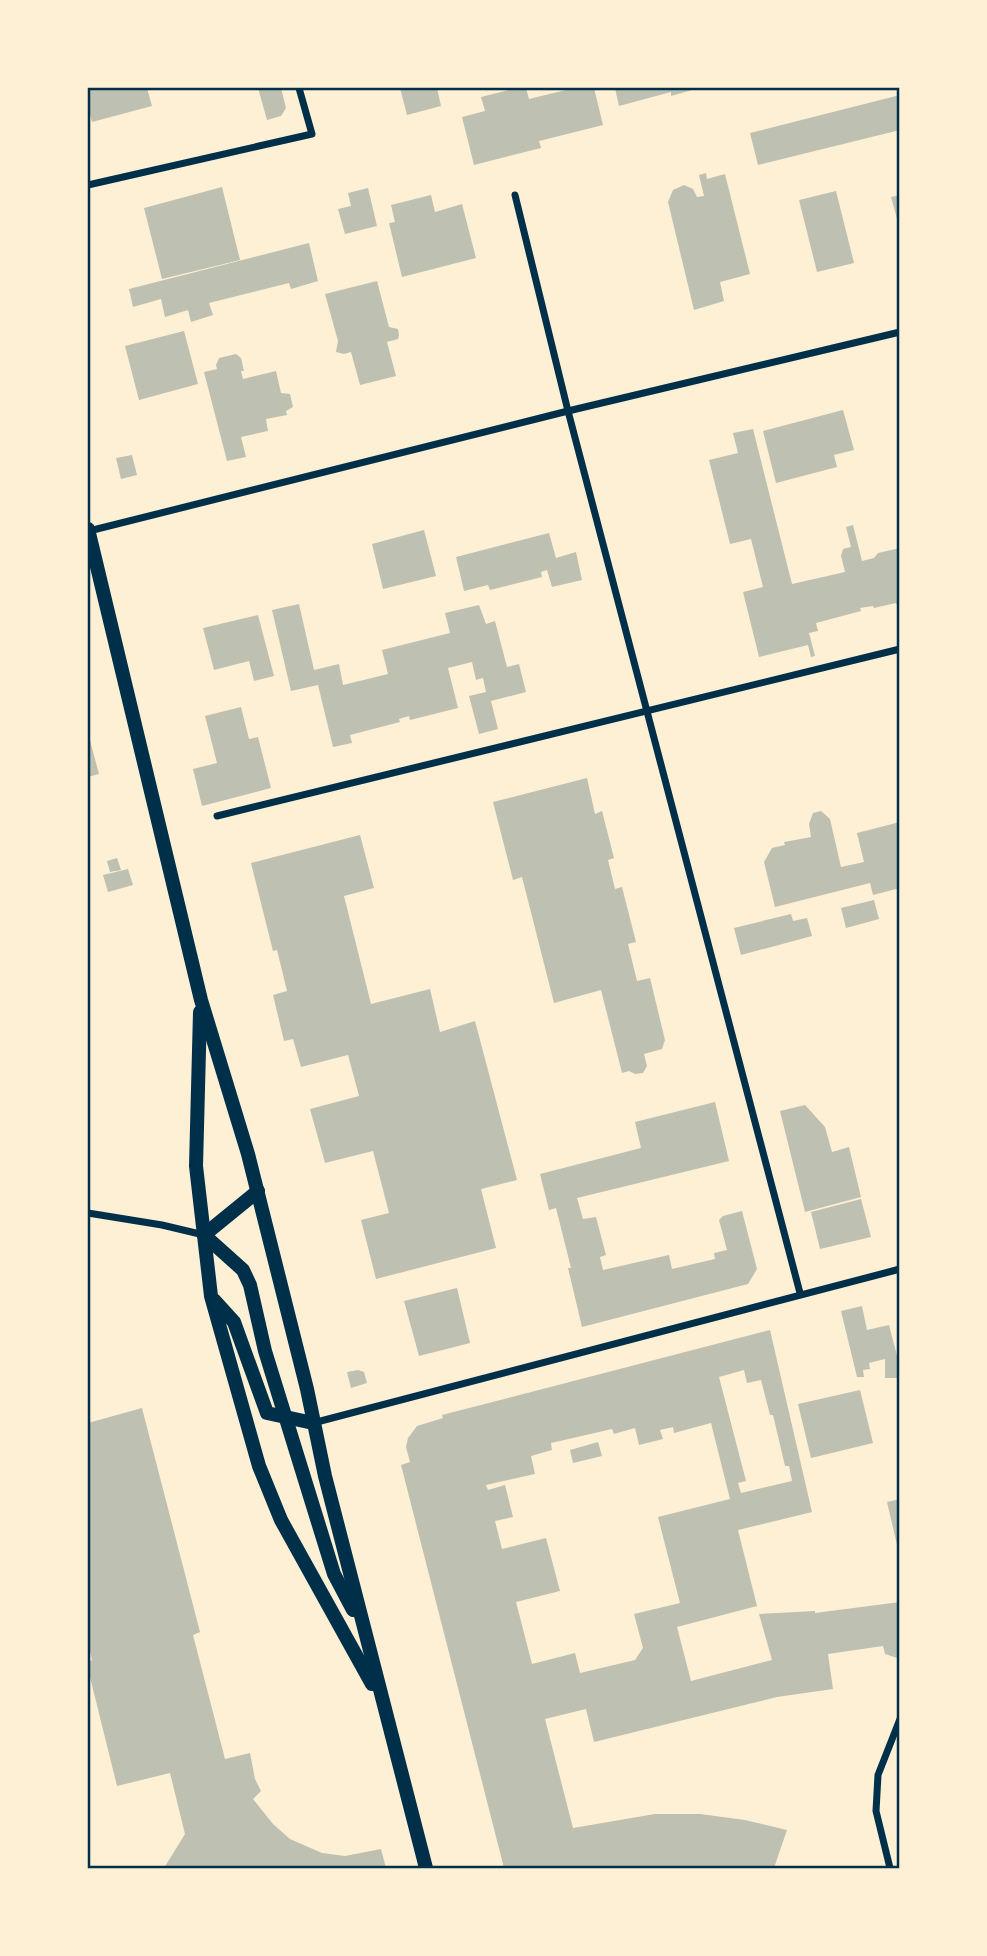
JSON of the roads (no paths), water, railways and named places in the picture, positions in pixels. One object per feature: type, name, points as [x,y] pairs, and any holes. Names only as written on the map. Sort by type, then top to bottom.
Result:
[{"type":"main road","points":[[88,530],[201,1000],[258,1191],[365,1633],[426,1868]]},
{"type":"main road","points":[[201,1000],[195,1166],[211,1297],[251,1443],[281,1520],[382,1701]]},
{"type":"main road","points":[[204,1235],[258,1191]]},
{"type":"main road","points":[[204,1235],[243,1270],[250,1285],[265,1351],[334,1574],[365,1633]]},
{"type":"main road","points":[[211,1297],[234,1322],[267,1413],[313,1423]]},
{"type":"street","points":[[88,185],[312,134],[299,88]]},
{"type":"street","points":[[515,195],[568,411],[800,1293]]},
{"type":"street","points":[[88,530],[900,332]]},
{"type":"street","points":[[217,816],[900,649]]},
{"type":"street","points":[[88,1213],[204,1235]]},
{"type":"street","points":[[313,1423],[800,1293],[900,1269]]},
{"type":"street","points":[[890,1868],[876,1811],[877,1787],[878,1775],[900,1719]]}]
